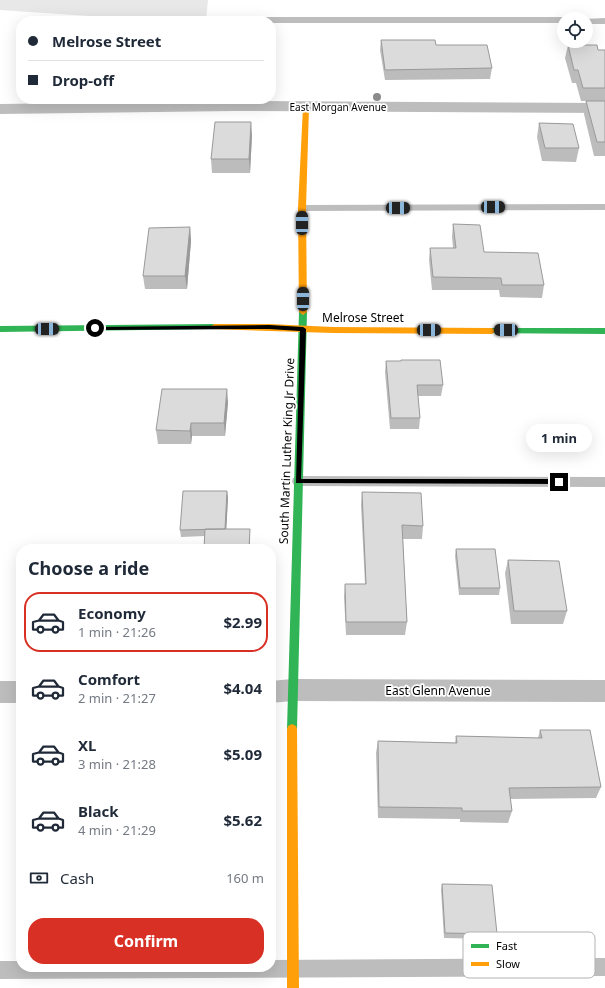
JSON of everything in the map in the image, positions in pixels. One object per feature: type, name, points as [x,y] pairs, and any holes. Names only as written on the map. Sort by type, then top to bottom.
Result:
[{"type":"street","name":"East Morgan Avenue","points":[[0,109],[234,106],[605,108]]},
{"type":"street","name":"South Martin Luther King Jr Drive","points":[[293,988],[281,691],[298,481],[303,329],[302,208],[306,107]]},
{"type":"street","name":"Melrose Street","points":[[0,329],[261,327],[303,329],[605,331]]},
{"type":"street","name":"East Glenn Avenue","points":[[281,691],[605,691]]},
{"type":"street","points":[[0,692],[16,692]]},
{"type":"lane","points":[[276,20],[557,20]]},
{"type":"lane","points":[[593,21],[605,21]]},
{"type":"lane","points":[[302,208],[605,207]]},
{"type":"lane","points":[[298,481],[605,482]]},
{"type":"lane","points":[[276,967],[463,966]]},
{"type":"lane","points":[[595,966],[605,966]]},
{"type":"lane","points":[[0,970],[16,970]]},
{"type":"shaded area","points":[[0,0],[208,0],[206,16],[89,16],[0,10]]},
{"type":"building","points":[[381,40],[435,40],[436,45],[487,45],[492,68],[385,70]]},
{"type":"building","points":[[593,45],[597,45],[598,50],[605,50],[605,88],[583,88],[578,70],[574,70],[569,48],[593,48]]},
{"type":"building","points":[[586,101],[605,101],[605,142],[597,142]]},
{"type":"building","points":[[215,122],[251,122],[249,159],[211,159]]},
{"type":"building","points":[[539,123],[573,124],[579,148],[545,148]]},
{"type":"building","points":[[453,224],[480,225],[484,252],[538,253],[544,285],[502,285],[501,278],[433,277],[430,248],[456,248]]},
{"type":"building","points":[[190,227],[185,276],[143,276],[149,228]]},
{"type":"building","points":[[440,360],[443,385],[417,385],[420,418],[391,418],[386,361]]},
{"type":"building","points":[[162,389],[227,389],[224,423],[191,423],[190,431],[156,430]]},
{"type":"building","points":[[183,491],[227,491],[225,529],[180,530]]},
{"type":"building","points":[[362,492],[421,493],[423,526],[402,525],[407,622],[346,622],[345,584],[366,584]]},
{"type":"building","points":[[205,529],[250,529],[249,544],[204,544]]},
{"type":"building","points":[[456,549],[495,549],[500,588],[460,588]]},
{"type":"building","points":[[508,560],[559,561],[567,611],[514,611]]},
{"type":"building","points":[[540,730],[590,730],[601,787],[509,788],[512,811],[462,811],[462,808],[379,807],[378,741],[457,743],[456,736],[542,738]]},
{"type":"building","points":[[442,884],[492,885],[497,932],[445,933]]},
{"type":"traffic: fast","points":[[292,729],[303,312]]},
{"type":"traffic: fast","points":[[0,329],[214,327]]},
{"type":"traffic: fast","points":[[492,331],[605,331]]},
{"type":"traffic: slow","points":[[303,312],[302,208],[306,107]]},
{"type":"traffic: slow","points":[[214,327],[269,327],[333,330],[492,331]]},
{"type":"traffic: slow","points":[[292,729],[293,988]]},
{"type":"route","points":[[95,328],[269,327],[303,329],[298,481],[559,482]]}]
